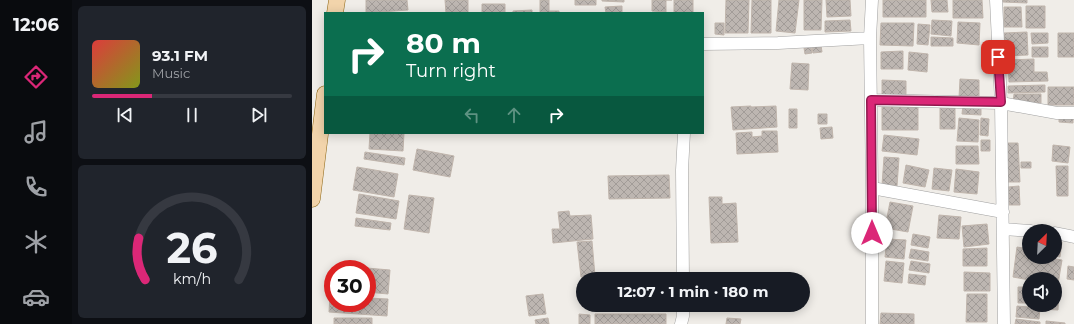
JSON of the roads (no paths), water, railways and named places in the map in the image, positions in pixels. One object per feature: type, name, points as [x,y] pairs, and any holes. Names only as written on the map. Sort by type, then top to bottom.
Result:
[{"type":"main road","points":[[335,12],[337,0]]},
{"type":"main road","points":[[312,199],[324,102]]},
{"type":"street","points":[[872,0],[870,38],[872,324]]},
{"type":"street","points":[[996,0],[1001,102],[1004,324]]},
{"type":"street","points":[[704,44],[778,43],[870,38]]},
{"type":"street","points":[[871,100],[1001,102],[1057,114],[1074,113]]},
{"type":"street","points":[[682,272],[682,170],[684,134]]},
{"type":"street","points":[[872,188],[1003,212]]},
{"type":"street","points":[[1003,229],[1022,230]]},
{"type":"street","points":[[1062,234],[1074,237]]},
{"type":"street","points":[[681,324],[683,312]]}]
